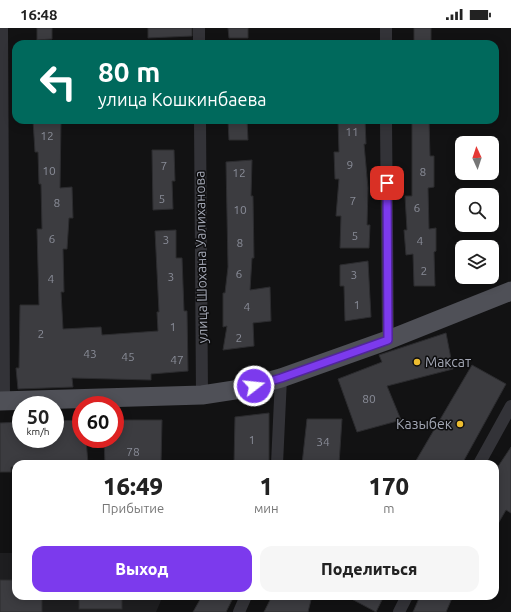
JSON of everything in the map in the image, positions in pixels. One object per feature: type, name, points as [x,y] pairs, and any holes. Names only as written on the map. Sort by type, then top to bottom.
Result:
[{"type":"main road","points":[[2,401],[202,395],[240,389],[281,378],[388,340],[511,291]]},
{"type":"street","points":[[2,28],[2,401]]},
{"type":"street","points":[[199,28],[199,40]]},
{"type":"street","points":[[386,28],[386,40]]},
{"type":"street","name":"улица Шохана Уалиханова","points":[[200,124],[202,395]]},
{"type":"street","points":[[386,124],[388,340]]},
{"type":"street","points":[[277,460],[281,378]]},
{"type":"street","points":[[481,460],[511,406]]},
{"type":"street","points":[[239,612],[244,600]]},
{"type":"street","points":[[399,612],[405,600]]},
{"type":"shaded area","points":[[0,553],[12,553],[12,600],[161,600],[156,612],[0,612]]},
{"type":"building","points":[[37,28],[52,28],[52,39],[37,40]]},
{"type":"building","points":[[148,28],[192,28],[192,36],[148,38]]},
{"type":"building","points":[[228,28],[248,28],[248,38],[229,38]]},
{"type":"building","points":[[414,28],[431,28],[431,40],[414,40]]},
{"type":"building","points":[[33,124],[61,124],[60,188],[72,187],[73,218],[69,218],[67,249],[63,249],[64,292],[61,292],[63,329],[101,327],[102,335],[158,331],[157,312],[159,312],[155,231],[176,230],[176,258],[182,258],[184,311],[187,311],[188,371],[151,374],[151,380],[72,378],[73,387],[18,389],[16,368],[19,368],[20,305],[39,305],[37,229],[42,229],[41,184],[39,184],[38,152],[35,152]]},
{"type":"building","points":[[228,124],[247,124],[248,140],[229,140]]},
{"type":"building","points":[[338,124],[365,124],[366,144],[364,144],[368,188],[367,225],[370,225],[369,248],[340,248],[341,216],[336,216],[339,179],[335,179],[334,152],[339,152]]},
{"type":"building","points":[[412,124],[429,124],[430,156],[434,156],[434,187],[428,188],[429,229],[436,228],[436,251],[434,252],[435,286],[414,286],[413,254],[406,255],[404,230],[407,230],[405,196],[412,196]]},
{"type":"building","points":[[152,150],[174,150],[175,181],[172,181],[173,209],[153,210]]},
{"type":"building","points":[[252,160],[251,196],[253,196],[254,258],[252,258],[250,290],[270,287],[271,321],[253,323],[254,346],[223,350],[227,326],[223,327],[223,293],[225,293],[228,267],[226,162]]},
{"type":"building","points":[[368,261],[371,317],[345,321],[344,286],[340,286],[340,265]]},
{"type":"building","points":[[446,333],[453,369],[387,386],[401,420],[357,432],[338,379],[382,362],[379,355]]},
{"type":"building","name":"Казыбек","points":[[472,365],[506,384],[464,460],[416,460]]},
{"type":"building","points":[[269,413],[269,460],[234,460],[235,417]]},
{"type":"building","points":[[307,419],[342,419],[339,460],[302,460]]},
{"type":"building","points":[[72,420],[72,448],[87,448],[88,460],[12,460],[11,472],[0,472],[0,423],[12,422],[12,448],[64,448],[64,421]]},
{"type":"building","points":[[124,420],[162,420],[161,460],[105,460],[104,448],[124,448]]},
{"type":"building","points":[[511,447],[511,513],[506,510],[499,522],[499,465]]},
{"type":"building","points":[[0,580],[12,580],[12,600],[42,600],[42,612],[0,612]]},
{"type":"building","points":[[79,600],[122,600],[122,609],[79,609]]},
{"type":"building","points":[[200,600],[232,600],[226,612],[193,612]]},
{"type":"building","points":[[270,600],[311,600],[308,612],[264,612]]},
{"type":"building","points":[[354,600],[382,600],[376,612]]},
{"type":"building","points":[[418,600],[451,600],[446,612],[413,612]]},
{"type":"place","name":"Максат","points":[[417,362]]},
{"type":"place","name":"Казыбек","points":[[460,424]]},
{"type":"route","points":[[254,386],[388,340],[387,183]]}]
